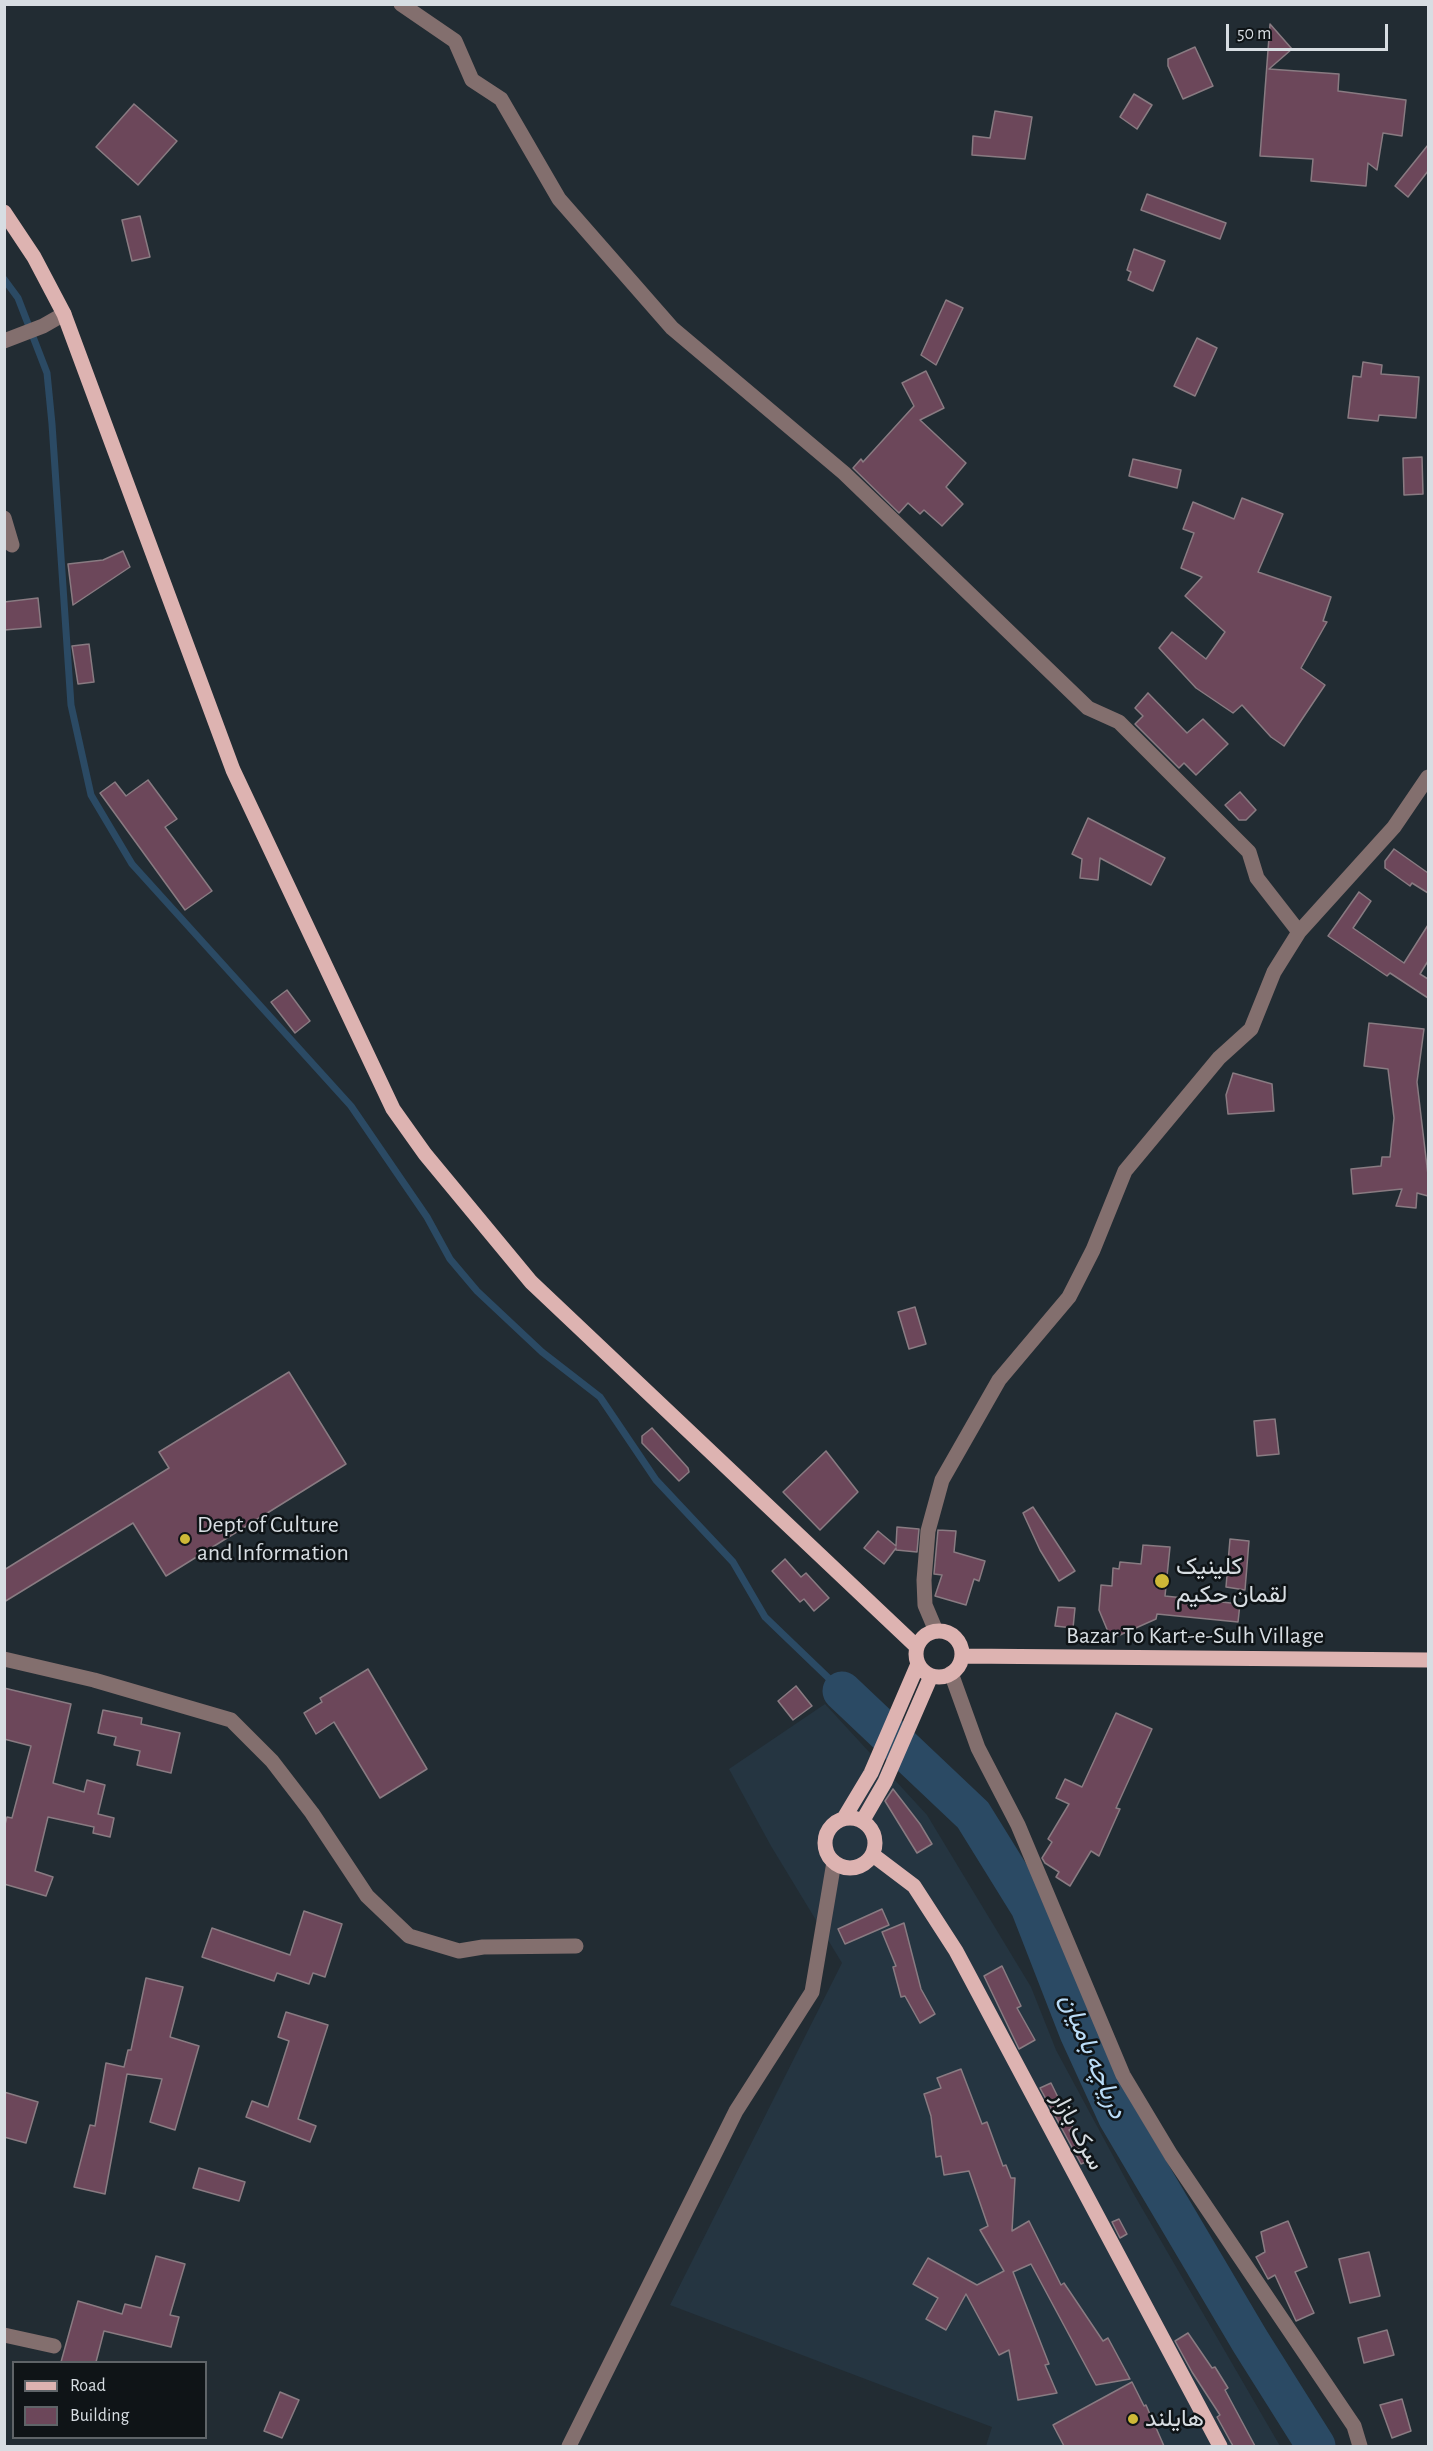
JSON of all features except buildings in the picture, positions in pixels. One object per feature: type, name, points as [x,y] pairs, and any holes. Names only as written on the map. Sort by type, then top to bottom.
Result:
[{"type":"main road","points":[[4,212],[34,256],[64,314],[233,770],[393,1108],[425,1154],[531,1282],[917,1647]]},
{"type":"main road","points":[[844,1818],[863,1820],[869,1825],[876,1839],[873,1855],[862,1866],[847,1869],[834,1862],[826,1851],[825,1837],[832,1825],[844,1818],[871,1773],[918,1664],[917,1647],[924,1636],[942,1631],[955,1637],[959,1643],[962,1656],[956,1669],[951,1673],[938,1677],[931,1676],[925,1673],[918,1664]]},
{"type":"main road","name":"Bazar To Kart-e-Sulh Village","points":[[962,1656],[1428,1660]]},
{"type":"main road","points":[[863,1820],[885,1782],[915,1708],[931,1676]]},
{"type":"main road","name":"سرک بازار","points":[[873,1855],[914,1886],[956,1951],[1220,2446]]},
{"type":"street","points":[[402,4],[455,41],[472,80],[501,99],[559,199],[672,328],[844,472],[1088,708],[1119,722],[1249,852],[1257,878],[1299,932]]},
{"type":"street","points":[[4,341],[43,326],[64,314]]},
{"type":"street","points":[[4,518],[12,545]]},
{"type":"street","points":[[936,1631],[926,1605],[924,1580],[928,1531],[942,1480],[999,1380],[1069,1297],[1093,1250],[1125,1171],[1219,1058],[1251,1029],[1274,972],[1299,932],[1394,827],[1428,777]]},
{"type":"street","points":[[4,1659],[94,1680],[231,1720],[272,1761],[312,1813],[367,1896],[410,1936],[459,1951],[483,1947],[576,1946]]},
{"type":"street","points":[[951,1673],[978,1748],[1018,1825],[1123,2075],[1171,2155],[1354,2426],[1360,2446]]},
{"type":"street","points":[[569,2446],[736,2111],[812,1992],[834,1862]]},
{"type":"street","points":[[4,2335],[54,2346]]},
{"type":"shaded area","points":[[825,1704],[927,1815],[1031,1987],[1056,2050],[1132,2191],[1280,2446],[986,2446],[992,2427],[670,2305],[842,1963],[771,1846],[729,1769]]},
{"type":"waterway","points":[[4,279],[18,298],[47,373],[71,705],[91,795],[132,864],[351,1106],[427,1217],[450,1259],[477,1291],[542,1352],[600,1397],[656,1480],[733,1562],[765,1617],[842,1691]]},
{"type":"waterway","name":"دریاچه بامیان","points":[[842,1691],[973,1815],[1030,1907],[1079,2033],[1117,2116],[1250,2341],[1316,2446]]},
{"type":"place","name":"Dept of Culture and Information","points":[[185,1539]]},
{"type":"place","name":"کلینیک لقمان حکیم","points":[[1162,1581]]},
{"type":"place","name":"هایلند","points":[[1133,2419]]}]
